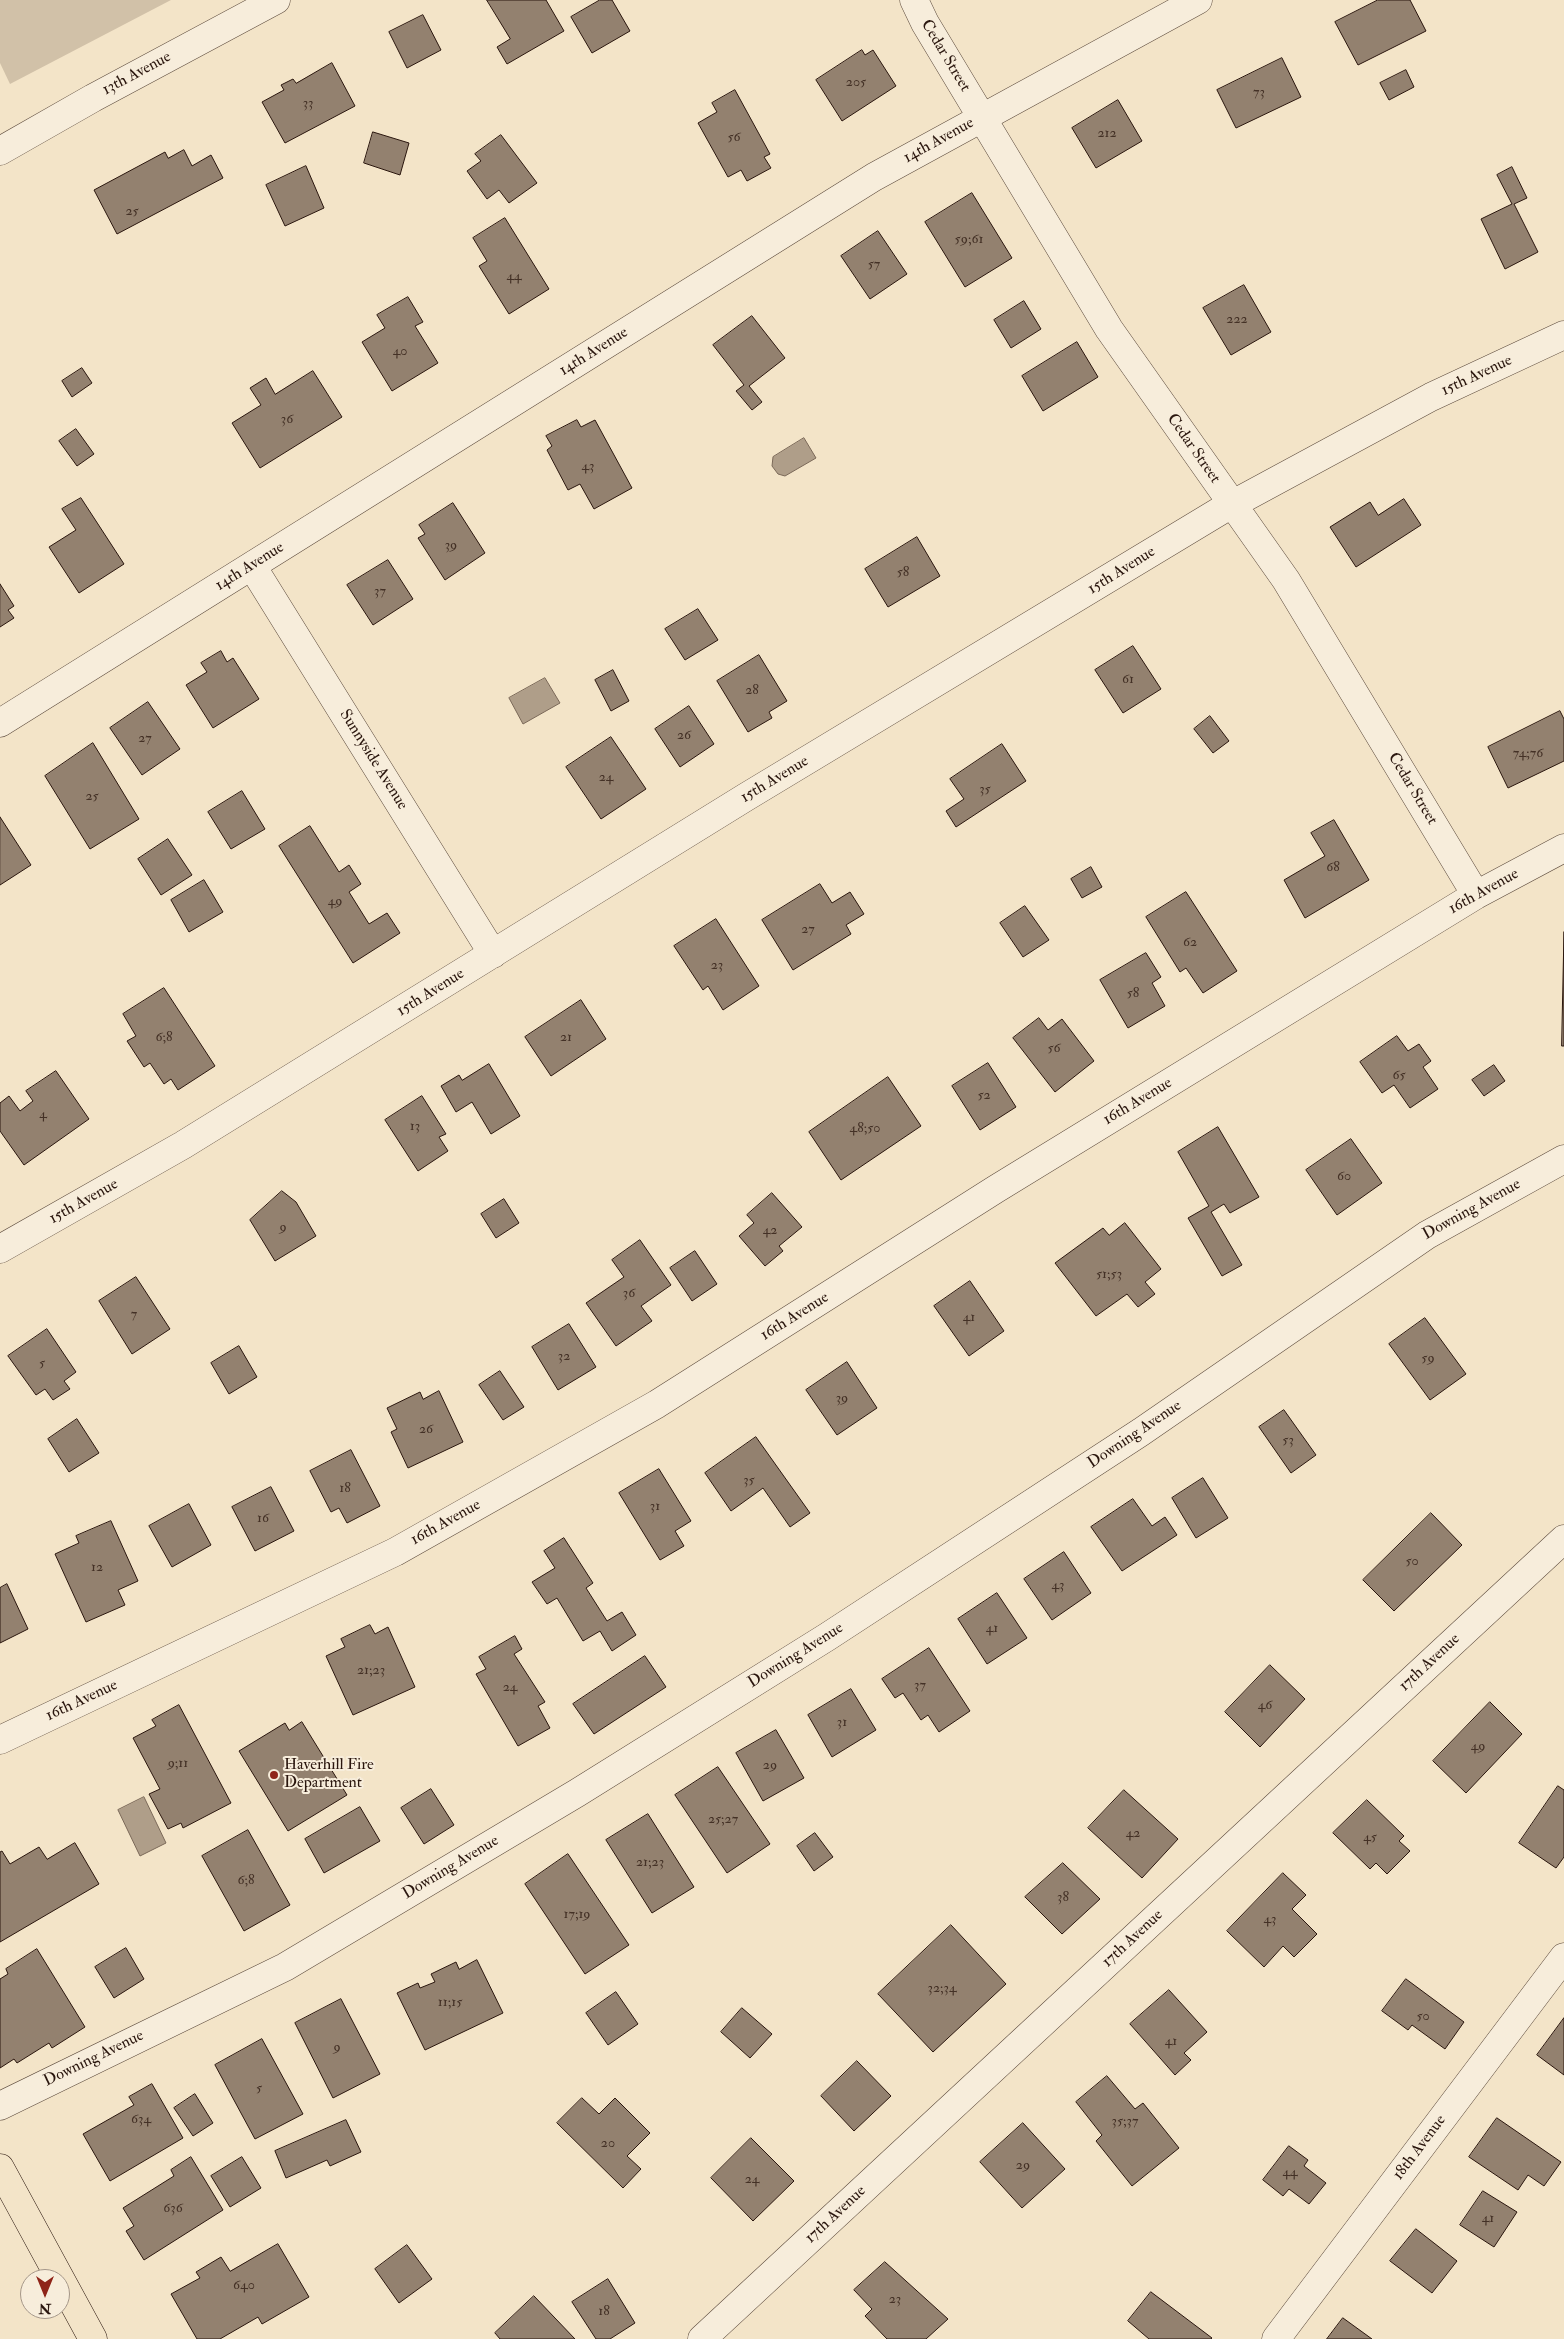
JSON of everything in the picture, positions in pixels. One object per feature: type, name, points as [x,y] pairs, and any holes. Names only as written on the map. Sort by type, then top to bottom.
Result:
[{"type":"main road","points":[[0,2168],[94,2339]]},
{"type":"street","name":"13th Avenue","points":[[0,151],[276,0]]},
{"type":"street","name":"Cedar Street","points":[[914,0],[982,118],[1109,329],[1286,580],[1476,895]]},
{"type":"street","name":"14th Avenue","points":[[0,723],[874,177],[1198,0]]},
{"type":"street","name":"15th Avenue","points":[[0,1249],[183,1146],[746,798],[1232,504],[1431,397],[1564,335]]},
{"type":"street","name":"Sunnyside Avenue","points":[[252,566],[494,954]]},
{"type":"street","name":"16th Avenue","points":[[0,1740],[395,1552],[657,1404],[1005,1184],[1476,895],[1564,848]]},
{"type":"street","name":"Downing Avenue","points":[[0,2106],[285,1967],[577,1793],[827,1637],[1132,1438],[1427,1235],[1564,1159]]},
{"type":"street","name":"17th Avenue","points":[[702,2339],[1564,1539]]},
{"type":"street","name":"18th Avenue","points":[[1276,2339],[1564,1957]]},
{"type":"shaded area","points":[[0,0],[171,0],[10,84],[0,63]]},
{"type":"shaded area","points":[[804,438],[816,458],[785,476],[778,474],[772,466],[773,457]]},
{"type":"shaded area","points":[[545,678],[560,703],[523,724],[509,698]]},
{"type":"shaded area","points":[[144,1797],[166,1843],[140,1856],[118,1810]]},
{"type":"building","points":[[487,0],[546,0],[564,31],[507,64],[497,47],[510,39]]},
{"type":"building","points":[[600,0],[612,0],[630,31],[592,53],[571,17]]},
{"type":"building","points":[[1378,0],[1410,0],[1426,31],[1358,65],[1335,22]]},
{"type":"building","points":[[423,15],[441,50],[407,68],[389,32]]},
{"type":"building","points":[[862,50],[865,55],[873,50],[896,86],[842,121],[816,80]]},
{"type":"building","points":[[1282,58],[1301,97],[1236,128],[1217,90]]},
{"type":"building","points":[[332,63],[355,106],[285,143],[262,102],[284,90],[281,85],[293,79],[296,83]]},
{"type":"building","points":[[1406,70],[1414,87],[1389,100],[1380,83]]},
{"type":"building","points":[[735,90],[770,154],[764,157],[771,168],[747,181],[741,170],[728,177],[698,123],[717,112],[712,103]]},
{"type":"building","points":[[1118,100],[1142,141],[1096,168],[1072,128]]},
{"type":"building","points":[[373,132],[409,143],[400,175],[364,163]]},
{"type":"building","points":[[501,135],[537,183],[509,203],[499,190],[487,199],[467,171],[481,161],[475,154]]},
{"type":"building","points":[[184,150],[192,166],[211,155],[223,178],[117,234],[94,190],[165,152],[168,158]]},
{"type":"building","points":[[306,166],[324,208],[285,226],[266,185]]},
{"type":"building","points":[[1512,167],[1527,198],[1514,204],[1538,252],[1505,269],[1481,219],[1512,204],[1497,175]]},
{"type":"building","points":[[972,193],[1012,258],[965,287],[925,222]]},
{"type":"building","points":[[505,218],[549,289],[509,314],[479,266],[487,261],[473,238]]},
{"type":"building","points":[[878,231],[907,274],[870,299],[841,256]]},
{"type":"building","points":[[1244,285],[1271,332],[1231,355],[1203,308]]},
{"type":"building","points":[[408,297],[423,322],[415,326],[438,363],[392,391],[362,342],[385,328],[377,315]]},
{"type":"building","points":[[1024,301],[1041,329],[1011,348],[994,320]]},
{"type":"building","points":[[752,316],[785,358],[749,386],[762,402],[752,410],[736,391],[744,385],[713,345]]},
{"type":"building","points":[[1077,342],[1098,377],[1043,411],[1022,376]]},
{"type":"building","points":[[82,368],[92,383],[72,397],[62,381]]},
{"type":"building","points":[[313,371],[342,417],[260,468],[232,423],[261,405],[250,388],[266,378],[275,394]]},
{"type":"building","points":[[577,420],[581,427],[595,420],[632,488],[594,509],[580,484],[568,490],[547,450],[552,446],[546,436]]},
{"type":"building","points":[[76,429],[94,454],[77,466],[59,441]]},
{"type":"building","points":[[81,498],[124,564],[79,593],[49,547],[76,530],[62,509]]},
{"type":"building","points":[[1404,499],[1421,525],[1356,567],[1330,527],[1370,502],[1378,515]]},
{"type":"building","points":[[453,503],[485,553],[445,580],[418,538],[425,534],[419,525]]},
{"type":"building","points":[[917,537],[940,576],[888,607],[865,569]]},
{"type":"building","points":[[388,560],[413,599],[373,625],[347,585]]},
{"type":"building","points":[[0,584],[14,606],[8,610],[14,618],[0,627]]},
{"type":"building","points":[[698,609],[718,640],[685,660],[665,629]]},
{"type":"building","points":[[1133,646],[1161,689],[1123,713],[1095,670]]},
{"type":"building","points":[[221,651],[227,662],[233,658],[259,699],[213,728],[186,685],[207,672],[201,663]]},
{"type":"building","points":[[759,655],[787,701],[769,712],[772,718],[748,732],[717,681]]},
{"type":"building","points":[[613,670],[629,701],[611,711],[595,680]]},
{"type":"building","points":[[148,702],[180,749],[142,775],[110,728]]},
{"type":"building","points":[[689,706],[714,744],[680,767],[655,729]]},
{"type":"building","points":[[1560,711],[1564,719],[1564,761],[1508,788],[1488,747]]},
{"type":"building","points":[[1210,716],[1229,741],[1213,753],[1194,729]]},
{"type":"building","points":[[611,737],[646,789],[601,819],[566,767]]},
{"type":"building","points":[[93,743],[139,819],[90,849],[45,776]]},
{"type":"building","points":[[1002,744],[1026,781],[956,827],[946,811],[964,799],[950,779]]},
{"type":"building","points":[[242,791],[265,829],[231,849],[208,812]]},
{"type":"building","points":[[0,817],[31,865],[0,885]]},
{"type":"building","points":[[1334,820],[1369,880],[1305,918],[1284,880],[1325,856],[1311,833]]},
{"type":"building","points":[[310,826],[339,872],[349,865],[361,884],[349,892],[369,924],[387,913],[400,933],[353,963],[279,846]]},
{"type":"building","points":[[168,839],[192,875],[161,895],[138,859]]},
{"type":"building","points":[[1091,867],[1102,887],[1082,898],[1071,879]]},
{"type":"building","points":[[204,880],[223,912],[189,932],[171,900]]},
{"type":"building","points":[[820,884],[832,903],[850,892],[864,914],[846,925],[851,934],[793,970],[762,920]]},
{"type":"building","points":[[1186,892],[1237,971],[1203,993],[1186,968],[1180,972],[1146,917]]},
{"type":"building","points":[[1025,906],[1049,940],[1023,957],[1000,923]]},
{"type":"building","points":[[716,919],[759,986],[723,1010],[708,986],[703,990],[674,946]]},
{"type":"building","points":[[1564,932],[1564,1046],[1562,1046]]},
{"type":"building","points":[[1146,953],[1161,977],[1152,983],[1165,1006],[1128,1028],[1100,980]]},
{"type":"building","points":[[164,988],[215,1066],[178,1090],[171,1079],[164,1084],[150,1063],[144,1067],[127,1041],[136,1036],[123,1014]]},
{"type":"building","points":[[581,1000],[606,1039],[551,1076],[525,1037]]},
{"type":"building","points":[[1039,1018],[1048,1030],[1062,1019],[1094,1061],[1055,1092],[1013,1038]]},
{"type":"building","points":[[1397,1036],[1408,1051],[1419,1044],[1431,1061],[1423,1067],[1438,1089],[1410,1108],[1394,1085],[1382,1093],[1360,1062]]},
{"type":"building","points":[[988,1063],[1016,1107],[980,1130],[952,1086]]},
{"type":"building","points":[[489,1064],[520,1116],[491,1134],[472,1102],[456,1112],[441,1086],[459,1075],[462,1080]]},
{"type":"building","points":[[1494,1065],[1505,1081],[1484,1096],[1472,1080]]},
{"type":"building","points":[[56,1071],[89,1119],[24,1165],[0,1131],[0,1103],[9,1096],[20,1111],[33,1101],[26,1091]]},
{"type":"building","points":[[888,1077],[921,1126],[841,1180],[809,1132]]},
{"type":"building","points":[[422,1096],[446,1134],[439,1137],[448,1151],[418,1171],[385,1120]]},
{"type":"building","points":[[1218,1127],[1259,1197],[1230,1213],[1224,1204],[1211,1212],[1242,1265],[1222,1276],[1188,1218],[1209,1206],[1178,1152]]},
{"type":"building","points":[[1351,1139],[1382,1183],[1337,1215],[1306,1170]]},
{"type":"building","points":[[282,1191],[296,1202],[316,1236],[275,1261],[250,1220]]},
{"type":"building","points":[[772,1193],[802,1227],[779,1246],[783,1251],[765,1266],[739,1236],[754,1223],[747,1215]]},
{"type":"building","points":[[504,1199],[519,1223],[496,1238],[481,1214]]},
{"type":"building","points":[[1125,1223],[1161,1269],[1145,1282],[1155,1294],[1138,1307],[1127,1294],[1096,1316],[1055,1263],[1103,1228],[1109,1235]]},
{"type":"building","points":[[640,1240],[671,1285],[641,1306],[652,1321],[616,1346],[586,1303],[624,1277],[612,1260]]},
{"type":"building","points":[[695,1251],[717,1284],[692,1301],[670,1268]]},
{"type":"building","points":[[136,1277],[170,1329],[132,1354],[99,1301]]},
{"type":"building","points":[[970,1281],[1004,1331],[969,1356],[934,1306]]},
{"type":"building","points":[[1425,1318],[1466,1374],[1430,1400],[1389,1344]]},
{"type":"building","points":[[569,1324],[596,1367],[558,1390],[532,1347]]},
{"type":"building","points":[[47,1329],[76,1372],[64,1381],[70,1389],[53,1400],[45,1389],[36,1395],[8,1356]]},
{"type":"building","points":[[239,1346],[257,1377],[229,1394],[211,1363]]},
{"type":"building","points":[[847,1362],[877,1408],[837,1435],[806,1390]]},
{"type":"building","points":[[500,1371],[524,1407],[503,1420],[479,1385]]},
{"type":"building","points":[[439,1391],[463,1442],[408,1468],[391,1432],[397,1429],[387,1408],[420,1392],[423,1399]]},
{"type":"building","points":[[1284,1410],[1316,1455],[1291,1473],[1259,1427]]},
{"type":"building","points":[[77,1419],[99,1453],[69,1472],[48,1439]]},
{"type":"building","points":[[756,1437],[810,1513],[790,1527],[763,1488],[731,1511],[705,1473]]},
{"type":"building","points":[[351,1450],[380,1506],[347,1523],[339,1508],[331,1512],[310,1471]]},
{"type":"building","points":[[659,1469],[691,1521],[675,1531],[684,1546],[660,1560],[619,1493]]},
{"type":"building","points":[[1203,1478],[1228,1518],[1196,1538],[1172,1498]]},
{"type":"building","points":[[271,1487],[294,1531],[255,1551],[232,1507]]},
{"type":"building","points":[[1133,1499],[1152,1526],[1165,1517],[1177,1535],[1122,1571],[1091,1527]]},
{"type":"building","points":[[189,1504],[211,1545],[172,1567],[149,1526]]},
{"type":"building","points":[[1431,1513],[1462,1545],[1394,1611],[1363,1580]]},
{"type":"building","points":[[111,1521],[138,1581],[118,1590],[125,1605],[86,1622],[55,1554],[79,1543],[76,1536]]},
{"type":"building","points":[[564,1538],[593,1583],[586,1588],[607,1621],[622,1612],[636,1635],[612,1651],[600,1631],[583,1641],[557,1598],[547,1604],[532,1582],[555,1568],[544,1551]]},
{"type":"building","points":[[1064,1552],[1091,1593],[1052,1620],[1024,1579]]},
{"type":"building","points":[[7,1584],[28,1629],[0,1643],[0,1588]]},
{"type":"building","points":[[997,1593],[1027,1638],[987,1664],[958,1619]]},
{"type":"building","points":[[370,1625],[375,1634],[388,1627],[415,1687],[353,1715],[326,1656],[345,1647],[341,1639]]},
{"type":"building","points":[[515,1636],[522,1649],[514,1654],[545,1702],[538,1706],[550,1728],[518,1746],[476,1674],[486,1669],[479,1657]]},
{"type":"building","points":[[929,1648],[970,1711],[939,1732],[928,1715],[921,1720],[903,1693],[895,1698],[882,1679]]},
{"type":"building","points":[[645,1656],[666,1687],[594,1734],[573,1704]]},
{"type":"building","points":[[1270,1665],[1305,1699],[1260,1747],[1225,1712]]},
{"type":"building","points":[[851,1689],[876,1730],[832,1757],[808,1715]]},
{"type":"building","points":[[1490,1702],[1522,1734],[1466,1793],[1433,1761]]},
{"type":"building","points":[[179,1705],[231,1803],[183,1828],[181,1823],[168,1829],[149,1794],[160,1789],[133,1738],[156,1726],[152,1720]]},
{"type":"building","points":[[302,1722],[347,1795],[288,1831],[239,1751],[285,1723],[289,1730]]},
{"type":"building","points":[[776,1730],[804,1778],[763,1801],[736,1753]]},
{"type":"building","points":[[718,1767],[770,1844],[727,1873],[675,1795]]},
{"type":"building","points":[[1558,1786],[1564,1790],[1564,1857],[1556,1868],[1519,1843]]},
{"type":"building","points":[[431,1789],[454,1825],[424,1844],[401,1808]]},
{"type":"building","points":[[1124,1790],[1178,1839],[1142,1878],[1088,1828]]},
{"type":"building","points":[[1367,1800],[1404,1836],[1399,1841],[1410,1851],[1387,1874],[1376,1863],[1370,1869],[1333,1833]]},
{"type":"building","points":[[360,1807],[380,1841],[324,1873],[305,1839]]},
{"type":"building","points":[[648,1814],[694,1887],[652,1913],[606,1840]]},
{"type":"building","points":[[248,1830],[290,1905],[244,1931],[202,1856]]},
{"type":"building","points":[[815,1833],[833,1857],[814,1871],[797,1846]]},
{"type":"building","points":[[75,1843],[99,1884],[0,1942],[0,1852],[2,1851],[10,1864],[39,1847],[47,1859]]},
{"type":"building","points":[[568,1854],[629,1945],[585,1974],[525,1884]]},
{"type":"building","points":[[1063,1863],[1100,1899],[1062,1934],[1025,1897]]},
{"type":"building","points":[[1283,1873],[1306,1895],[1292,1909],[1317,1934],[1294,1957],[1283,1946],[1264,1967],[1227,1931]]},
{"type":"building","points":[[951,1925],[1006,1984],[933,2052],[878,1994]]},
{"type":"building","points":[[126,1948],[144,1979],[114,1998],[95,1967]]},
{"type":"building","points":[[37,1949],[85,2027],[52,2048],[49,2043],[17,2063],[14,2059],[0,2068],[0,1979],[8,1974],[6,1969]]},
{"type":"building","points":[[477,1960],[503,2013],[425,2050],[397,1993],[418,1983],[420,1988],[435,1982],[431,1974],[456,1962],[459,1969]]},
{"type":"building","points":[[1406,1979],[1464,2022],[1445,2049],[1412,2025],[1408,2030],[1382,2011]]},
{"type":"building","points":[[1169,1990],[1207,2032],[1184,2053],[1191,2060],[1175,2075],[1130,2024]]},
{"type":"building","points":[[616,1992],[638,2024],[608,2045],[586,2013]]},
{"type":"building","points":[[341,1999],[380,2074],[333,2098],[295,2023]]},
{"type":"building","points":[[742,2008],[772,2034],[750,2058],[721,2032]]},
{"type":"building","points":[[1564,2018],[1564,2075],[1537,2055]]},
{"type":"building","points":[[262,2039],[303,2114],[255,2139],[215,2065]]},
{"type":"building","points":[[857,2061],[891,2096],[854,2131],[821,2096]]},
{"type":"building","points":[[1107,2076],[1135,2109],[1143,2103],[1179,2148],[1132,2186],[1096,2141],[1102,2135],[1076,2102]]},
{"type":"building","points":[[152,2084],[183,2138],[110,2181],[83,2134],[134,2105],[129,2097]]},
{"type":"building","points":[[195,2094],[213,2123],[193,2136],[174,2108]]},
{"type":"building","points":[[582,2098],[599,2114],[615,2098],[650,2133],[627,2156],[641,2169],[623,2188],[557,2123]]},
{"type":"building","points":[[1497,2118],[1561,2162],[1544,2186],[1528,2175],[1518,2190],[1469,2157]]},
{"type":"building","points":[[346,2120],[361,2152],[330,2166],[327,2160],[286,2178],[275,2151]]},
{"type":"building","points":[[1023,2123],[1065,2169],[1022,2208],[980,2162]]},
{"type":"building","points":[[751,2138],[794,2181],[753,2221],[711,2178]]},
{"type":"building","points":[[1289,2146],[1308,2160],[1304,2166],[1326,2183],[1309,2204],[1289,2189],[1283,2196],[1263,2180]]},
{"type":"building","points":[[191,2157],[223,2210],[144,2260],[126,2231],[134,2226],[123,2208],[174,2176],[171,2170]]},
{"type":"building","points":[[242,2157],[261,2188],[230,2207],[211,2176]]},
{"type":"building","points":[[1483,2191],[1517,2212],[1494,2247],[1460,2225]]},
{"type":"building","points":[[1416,2229],[1457,2261],[1432,2293],[1390,2261]]},
{"type":"building","points":[[278,2244],[309,2297],[262,2324],[258,2317],[220,2339],[197,2339],[171,2294],[200,2278],[196,2272],[221,2257],[230,2271]]},
{"type":"building","points":[[407,2245],[432,2279],[399,2303],[375,2269]]},
{"type":"building","points":[[885,2262],[948,2319],[926,2339],[887,2339],[865,2316],[872,2309],[854,2290]]},
{"type":"building","points":[[608,2279],[635,2323],[610,2339],[596,2339],[572,2302]]},
{"type":"building","points":[[1151,2292],[1212,2338],[1149,2339],[1128,2321]]},
{"type":"building","points":[[534,2296],[575,2339],[500,2339],[495,2333]]},
{"type":"building","points":[[1343,2318],[1372,2339],[1327,2339]]},
{"type":"place","name":"Haverhill Fire Department","points":[[274,1775]]}]
